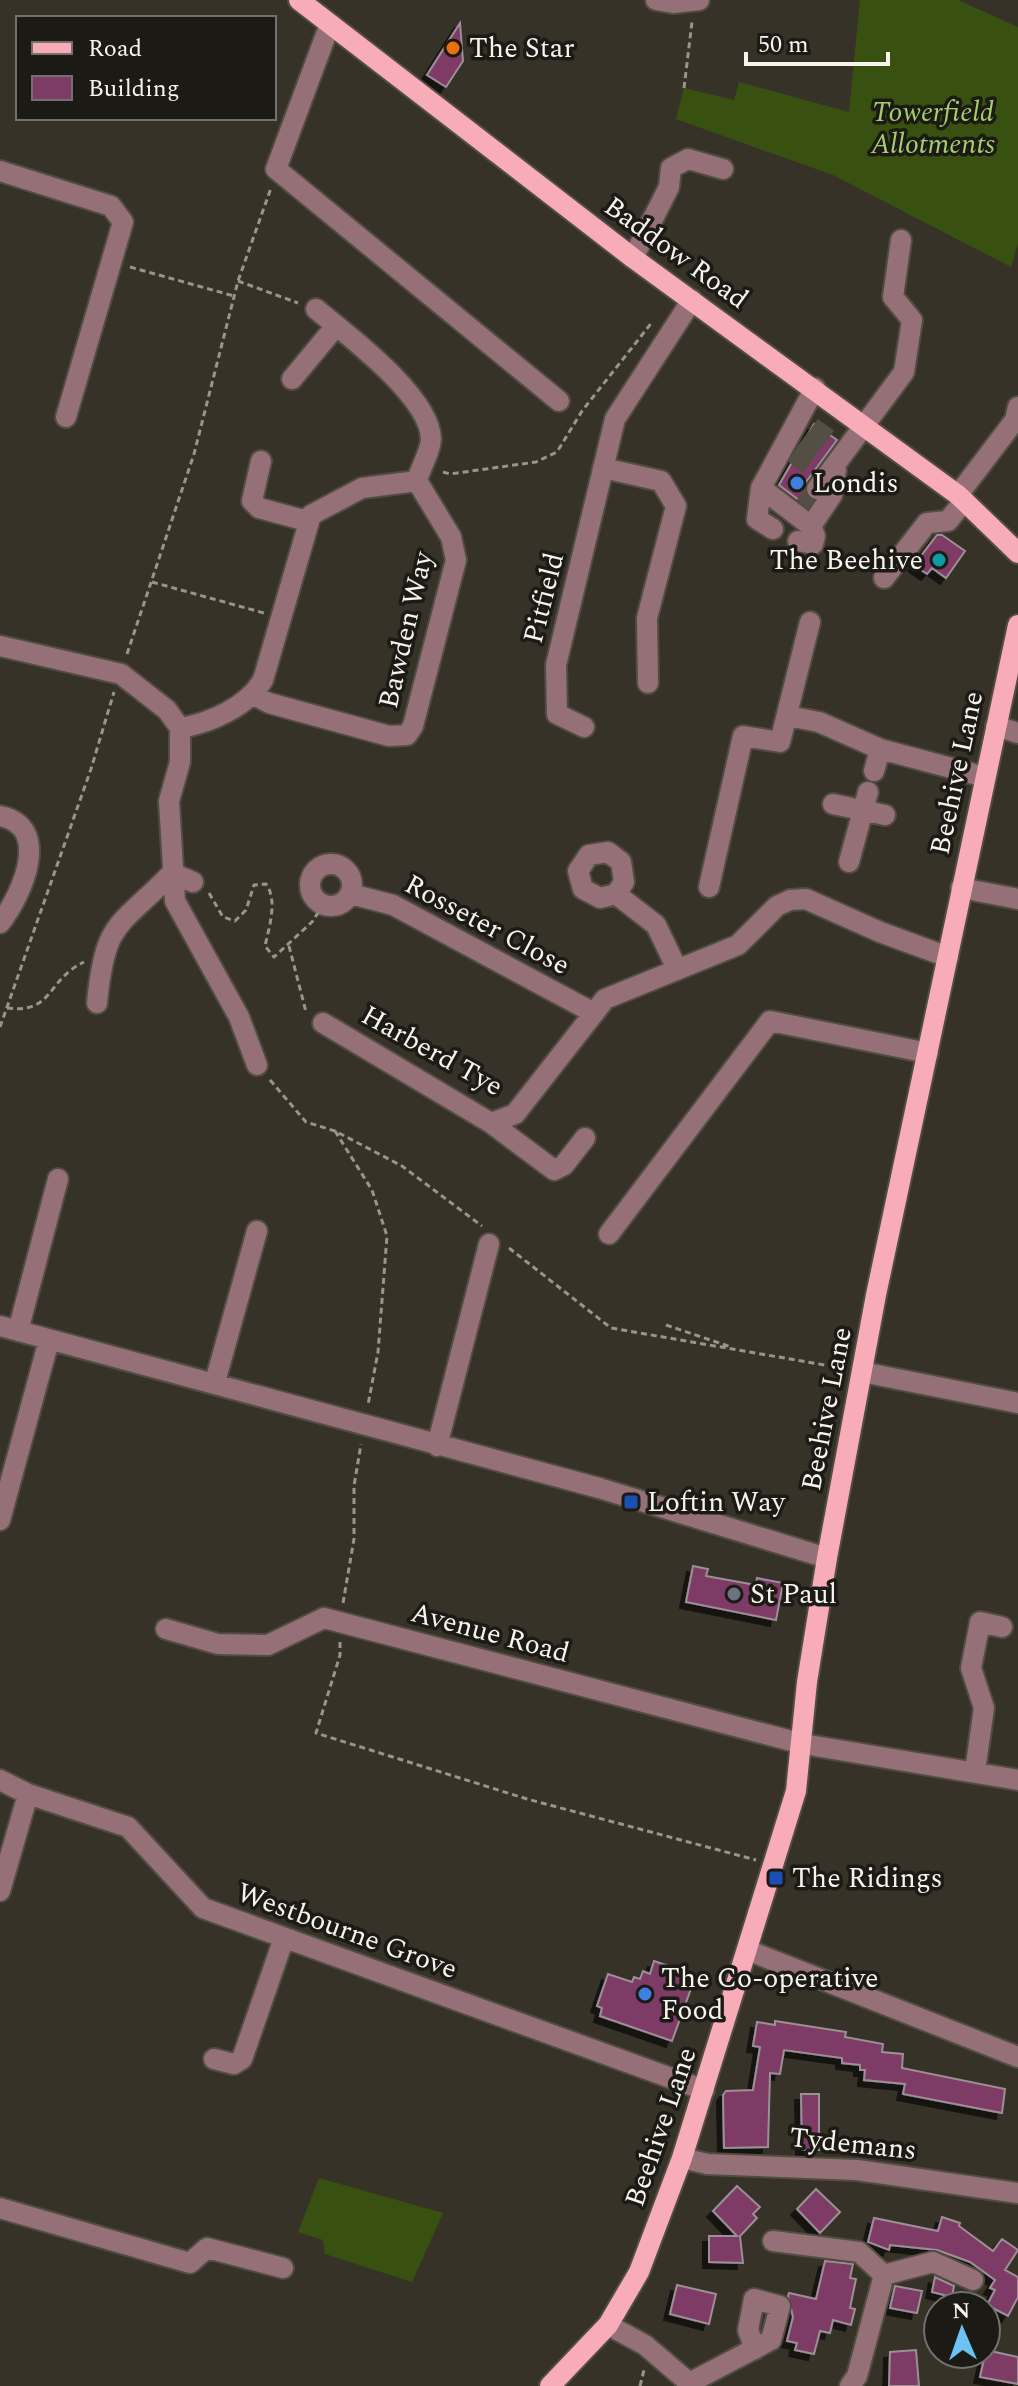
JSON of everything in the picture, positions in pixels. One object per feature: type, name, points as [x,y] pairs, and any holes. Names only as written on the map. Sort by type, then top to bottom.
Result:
[{"type":"main road","name":"Baddow Road","points":[[299,0],[633,258],[815,388],[961,498],[1018,553]]},
{"type":"main road","name":"Beehive Lane","points":[[550,2386],[608,2325],[639,2272],[682,2158],[796,1791],[807,1682],[862,1372],[1018,625]]},
{"type":"street","points":[[656,0],[696,1]]},
{"type":"street","points":[[330,24],[276,169],[559,401]]},
{"type":"street","points":[[633,258],[669,187],[671,168],[688,159],[723,169]]},
{"type":"street","points":[[0,171],[111,206],[123,222],[66,417]]},
{"type":"street","points":[[761,488],[802,523],[832,495],[831,467],[904,372],[912,320],[893,297],[901,240]]},
{"type":"street","name":"Pitfield","points":[[584,727],[557,714],[556,665],[615,419],[692,300]]},
{"type":"street","points":[[180,728],[199,725],[254,695],[263,680],[307,521],[320,508],[362,488],[417,481],[431,441],[426,416],[372,353],[316,309]]},
{"type":"street","points":[[292,379],[336,326]]},
{"type":"street","points":[[773,529],[757,519],[761,488],[798,436],[815,388]]},
{"type":"street","points":[[884,578],[927,523],[948,521],[1015,420],[1018,407]]},
{"type":"street","points":[[261,461],[252,501],[259,508],[307,521]]},
{"type":"street","points":[[603,468],[661,481],[676,506],[647,618],[648,683]]},
{"type":"street","name":"Bawden Way","points":[[254,695],[269,703],[389,736],[407,735],[413,726],[456,560],[451,537],[417,481]]},
{"type":"street","points":[[709,887],[743,736],[780,742],[810,622]]},
{"type":"street","points":[[0,646],[121,674],[167,710],[180,728],[180,762],[169,801],[175,859],[172,873],[175,901],[219,975],[257,1065]]},
{"type":"street","points":[[788,716],[819,722],[880,749],[985,777]]},
{"type":"street","points":[[996,726],[1018,733]]},
{"type":"street","points":[[874,771],[880,749]]},
{"type":"street","points":[[833,804],[866,800],[885,815]]},
{"type":"street","points":[[849,862],[866,800]]},
{"type":"street","points":[[0,816],[12,818],[26,829],[31,844],[22,881],[10,910],[0,923]]},
{"type":"street","points":[[332,864],[347,871],[352,878],[351,894],[339,906],[323,905],[311,893],[312,877],[324,865],[332,864]]},
{"type":"street","points":[[172,873],[200,885]]},
{"type":"street","points":[[97,1003],[101,959],[112,932],[129,911],[151,895],[172,873]]},
{"type":"street","points":[[961,888],[1018,899]]},
{"type":"street","name":"Rosseter Close","points":[[351,894],[393,905],[594,1013]]},
{"type":"street","points":[[616,894],[656,925],[677,969]]},
{"type":"street","name":"Harberd Tye","points":[[323,1023],[491,1123],[515,1114],[605,999],[738,945],[777,906],[806,899],[880,932],[948,957]]},
{"type":"street","points":[[609,1234],[770,1021],[928,1053]]},
{"type":"street","points":[[491,1123],[554,1170],[564,1165],[585,1138]]},
{"type":"street","points":[[58,1179],[9,1329],[215,1382],[364,1426],[599,1488],[827,1558]]},
{"type":"street","points":[[215,1382],[257,1231]]},
{"type":"street","points":[[437,1446],[495,1240]]},
{"type":"street","points":[[0,1520],[49,1340]]},
{"type":"street","points":[[862,1372],[1018,1403]]},
{"type":"street","name":"Avenue Road","points":[[166,1629],[218,1644],[268,1645],[324,1618],[803,1744],[1018,1780]]},
{"type":"street","points":[[975,1771],[984,1708],[971,1668],[980,1622],[1002,1627]]},
{"type":"street","name":"Westbourne Grove","points":[[0,1780],[28,1794],[128,1827],[203,1908],[704,2090]]},
{"type":"street","points":[[0,1891],[28,1794]]},
{"type":"street","points":[[214,2059],[234,2064],[242,2059],[284,1938]]},
{"type":"street","points":[[747,1950],[1018,2057]]},
{"type":"street","name":"Tydemans","points":[[682,2158],[707,2164],[857,2170],[1018,2193]]},
{"type":"street","points":[[0,2208],[190,2263],[207,2248],[283,2268]]},
{"type":"street","points":[[773,2241],[859,2252],[884,2275]]},
{"type":"street","points":[[884,2275],[933,2262],[973,2280]]},
{"type":"street","points":[[850,2386],[857,2376],[884,2275]]},
{"type":"street","points":[[608,2325],[645,2345],[692,2384],[755,2349]]},
{"type":"path","points":[[684,88],[696,1]]},
{"type":"path","points":[[0,1027],[194,454],[238,281],[276,169]]},
{"type":"path","points":[[111,262],[234,296]]},
{"type":"path","points":[[238,281],[316,309]]},
{"type":"path","points":[[152,582],[280,618]]},
{"type":"path","points":[[200,885],[228,922],[240,918],[254,885],[266,884],[270,889],[271,905],[267,952],[274,957],[312,922],[323,905]]},
{"type":"path","points":[[288,946],[301,983],[308,1025],[323,1023]]},
{"type":"path","points":[[7,1008],[23,1010],[39,1006],[65,973],[87,961]]},
{"type":"path","points":[[257,1065],[306,1122],[335,1131],[402,1166],[611,1328],[862,1372]]},
{"type":"path","points":[[335,1131],[372,1190],[387,1236],[378,1352],[354,1486],[354,1539],[340,1622],[340,1655],[316,1733],[527,1799],[774,1865]]},
{"type":"path","points":[[666,1325],[734,1349]]},
{"type":"green space","name":"Towerfield Allotments","points":[[860,0],[958,0],[1018,27],[1018,243],[1011,267],[833,175],[676,119],[684,88],[734,100],[739,82],[849,112]]},
{"type":"green space","points":[[319,2178],[443,2213],[412,2282],[325,2254],[323,2240],[298,2232]]},
{"type":"building","name":"The Star","points":[[460,23],[463,61],[446,87],[427,75]]},
{"type":"building","points":[[814,424],[837,440],[806,482],[805,493],[812,501],[808,507],[779,485]]},
{"type":"building","name":"The Beehive","points":[[937,535],[942,535],[965,551],[946,578],[932,568],[927,574],[914,565]]},
{"type":"building","name":"St Paul","points":[[693,1566],[708,1569],[706,1576],[756,1585],[757,1578],[783,1583],[776,1620],[686,1602]]},
{"type":"building","name":"The Co-operative Food","points":[[654,1961],[696,1975],[672,2041],[600,2016],[602,2008],[597,2006],[608,1974],[632,1982],[634,1977],[640,1979],[643,1971],[650,1974]]},
{"type":"building","points":[[775,2021],[846,2032],[845,2037],[883,2044],[882,2052],[903,2054],[902,2068],[1005,2089],[1002,2113],[903,2094],[905,2084],[864,2080],[865,2070],[860,2070],[860,2065],[842,2063],[842,2058],[784,2050],[780,2074],[770,2073],[768,2147],[724,2148],[723,2095],[726,2091],[753,2090],[760,2047],[753,2046],[757,2022],[775,2025]]},
{"type":"building","points":[[801,2094],[819,2094],[819,2150],[802,2150]]},
{"type":"building","points":[[737,2186],[760,2207],[753,2214],[757,2218],[740,2236],[743,2263],[709,2262],[709,2236],[737,2236],[713,2211]]},
{"type":"building","points":[[816,2189],[840,2212],[820,2233],[797,2209]]},
{"type":"building","points":[[942,2217],[960,2223],[959,2226],[993,2251],[1002,2239],[1018,2250],[1005,2270],[1018,2277],[1018,2297],[1008,2316],[1002,2313],[1002,2290],[990,2288],[995,2280],[970,2262],[937,2250],[890,2245],[889,2250],[868,2242],[874,2218],[938,2231]]},
{"type":"building","points":[[825,2261],[853,2264],[850,2278],[856,2279],[850,2308],[855,2309],[851,2325],[833,2320],[830,2333],[820,2331],[814,2354],[795,2350],[797,2343],[787,2341],[793,2317],[789,2293],[816,2299]]},
{"type":"building","points":[[935,2277],[954,2286],[953,2290],[932,2290]]},
{"type":"building","points":[[677,2285],[716,2294],[709,2324],[670,2314]]},
{"type":"building","points":[[895,2286],[922,2291],[917,2313],[890,2308]]},
{"type":"building","points":[[916,2350],[919,2386],[889,2386],[890,2352]]},
{"type":"building","points":[[1002,2354],[1018,2357],[1018,2384],[980,2377],[982,2370],[1002,2370]]},
{"type":"tunnel","points":[[812,427],[841,448]]},
{"type":"tunnel","points":[[802,440],[831,462]]},
{"type":"tunnel","points":[[793,453],[822,474]]},
{"type":"tunnel","points":[[802,510],[817,489]]},
{"type":"place","name":"The Star","points":[[453,48]]},
{"type":"place","name":"Londis","points":[[797,483]]},
{"type":"place","name":"The Beehive","points":[[939,560]]},
{"type":"place","name":"Loftin Way","points":[[631,1502]]},
{"type":"place","name":"St Paul","points":[[734,1594]]},
{"type":"place","name":"The Ridings","points":[[776,1878]]},
{"type":"place","name":"The Co-operative Food","points":[[645,1994]]}]
